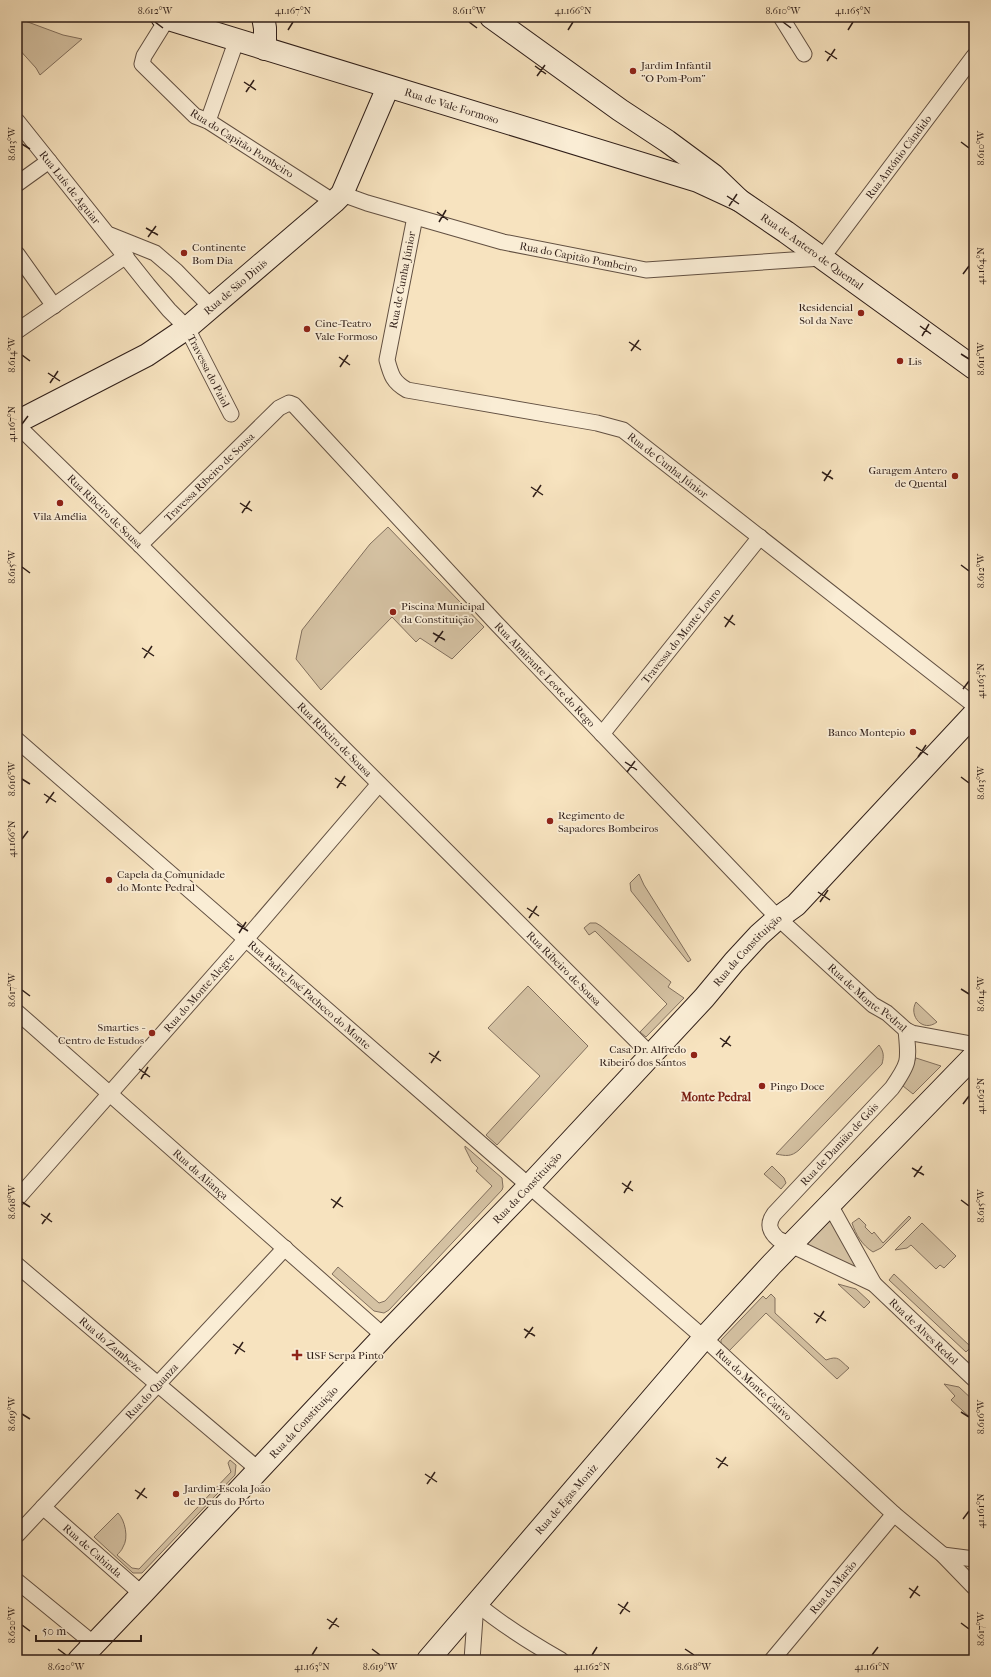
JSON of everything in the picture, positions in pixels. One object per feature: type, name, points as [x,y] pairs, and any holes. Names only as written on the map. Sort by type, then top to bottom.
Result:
[{"type":"main road","points":[[264,17],[266,28],[265,49]]},
{"type":"main road","name":"Rua de Antero de Quental","points":[[491,17],[620,110],[654,132],[713,175],[740,200],[974,368]]},
{"type":"main road","name":"Rua de Vale Formoso","points":[[165,18],[698,181],[740,200]]},
{"type":"main road","name":"Rua de São Dinis","points":[[17,424],[147,356],[187,328],[338,198],[388,87]]},
{"type":"main road","points":[[640,164],[654,132]]},
{"type":"main road","name":"Rua da Constituição","points":[[79,1660],[384,1336],[530,1185],[704,998],[759,935],[796,904],[974,714]]},
{"type":"main road","points":[[704,1338],[830,1204],[974,1056]]},
{"type":"main road","name":"Rua de Egas Moniz","points":[[428,1660],[704,1338]]},
{"type":"street","points":[[781,17],[804,54]]},
{"type":"street","name":"Rua do Capitão Pombeiro","points":[[165,18],[144,56],[142,64],[195,116],[208,121],[338,198],[415,217],[503,242],[646,270],[822,258]]},
{"type":"street","points":[[208,121],[237,39]]},
{"type":"street","name":"Rua António Cândido","points":[[822,258],[974,56]]},
{"type":"street","name":"Rua Luís de Aguiar","points":[[17,121],[169,310],[187,328]]},
{"type":"street","points":[[17,184],[49,161]]},
{"type":"street","name":"Rua de Cunha Júnior","points":[[415,217],[387,360],[391,376],[400,386],[407,390],[597,423],[623,430],[974,705]]},
{"type":"street","name":"Rua Luís de Aguiar","points":[[109,235],[155,253],[176,271],[212,308]]},
{"type":"street","points":[[17,254],[54,306]]},
{"type":"street","points":[[17,331],[126,256]]},
{"type":"street","name":"Travessa do Paiol","points":[[187,328],[231,414]]},
{"type":"street","name":"Rua Almirante Leote do Rego","points":[[279,408],[289,403],[298,408],[491,618],[778,918]]},
{"type":"street","name":"Travessa Ribeiro de Sousa","points":[[140,545],[279,408]]},
{"type":"street","name":"Rua Ribeiro de Sousa","points":[[17,424],[651,1055]]},
{"type":"street","name":"Travessa do Monte Louro","points":[[602,734],[760,536]]},
{"type":"street","name":"Rua Padre José Pacheco do Monte","points":[[17,740],[530,1185]]},
{"type":"street","name":"Rua do Monte Alegre","points":[[17,1199],[246,939],[379,784]]},
{"type":"street","name":"Rua de Monte Pedral","points":[[778,918],[873,1005],[887,1013],[906,1030],[974,1046]]},
{"type":"street","name":"Rua da Aliança","points":[[17,1012],[384,1336]]},
{"type":"street","name":"Rua de Damião de Góis","points":[[791,1245],[772,1234],[769,1226],[770,1220],[896,1082],[904,1071],[908,1062],[906,1030]]},
{"type":"street","name":"Rua do Monte Cativo","points":[[530,1185],[704,1338],[894,1514],[943,1555],[974,1587]]},
{"type":"street","name":"Rua de Alves Redol","points":[[830,1204],[874,1284],[974,1379]]},
{"type":"street","name":"Rua de Alves Redol","points":[[791,1245],[874,1284]]},
{"type":"street","name":"Rua do Quanza","points":[[17,1535],[285,1248]]},
{"type":"street","name":"Rua do Zambeze","points":[[17,1265],[259,1470]]},
{"type":"street","name":"Rua de Cabinda","points":[[43,1507],[142,1594]]},
{"type":"street","name":"Rua do Marão","points":[[772,1660],[894,1514]]},
{"type":"street","points":[[943,1555],[974,1559]]},
{"type":"street","points":[[17,1581],[94,1644]]},
{"type":"street","points":[[472,1660],[476,1603]]},
{"type":"street","points":[[476,1603],[490,1615],[525,1639],[561,1660]]},
{"type":"shaded area","points":[[17,18],[63,35],[82,39],[40,75],[36,68],[17,47]]},
{"type":"shaded area","name":"Piscina Municipal da Constituição","points":[[388,527],[484,627],[452,659],[420,638],[416,642],[392,617],[321,690],[296,659],[302,630],[370,544]]},
{"type":"shaded area","points":[[639,874],[644,885],[691,960],[688,962],[631,891],[630,883]]},
{"type":"shaded area","points":[[590,923],[596,923],[601,926],[671,982],[668,987],[684,998],[646,1037],[640,1032],[667,1004],[595,931],[589,935],[584,928]]},
{"type":"shaded area","points":[[528,986],[588,1046],[497,1145],[486,1135],[540,1076],[488,1028]]},
{"type":"shaded area","points":[[916,1002],[937,1022],[932,1025],[927,1025],[918,1021],[914,1013]]},
{"type":"shaded area","points":[[879,1045],[883,1054],[882,1064],[799,1150],[788,1155],[776,1154]]},
{"type":"shaded area","points":[[916,1058],[941,1066],[913,1094],[903,1086]]},
{"type":"shaded area","points":[[465,1146],[502,1178],[502,1190],[389,1310],[384,1313],[374,1311],[332,1274],[338,1267],[379,1303],[385,1301],[492,1186],[476,1171],[478,1168],[472,1162]]},
{"type":"shaded area","points":[[772,1166],[784,1178],[786,1183],[781,1189],[764,1174]]},
{"type":"shaded area","points":[[909,1216],[911,1218],[881,1248],[873,1252],[860,1239],[855,1232],[852,1223],[859,1218],[866,1225],[865,1227],[872,1234],[874,1232],[883,1243]]},
{"type":"shaded area","points":[[831,1219],[863,1274],[807,1244]]},
{"type":"shaded area","points":[[922,1223],[956,1256],[944,1268],[940,1265],[936,1269],[911,1245],[907,1248],[895,1250]]},
{"type":"shaded area","points":[[894,1274],[971,1347],[966,1352],[889,1280]]},
{"type":"shaded area","points":[[838,1284],[856,1289],[870,1302],[864,1308]]},
{"type":"shaded area","points":[[771,1294],[775,1298],[775,1313],[826,1360],[834,1358],[839,1359],[849,1368],[837,1379],[766,1313],[728,1352],[721,1345],[721,1340],[763,1296],[766,1299]]},
{"type":"shaded area","points":[[944,1384],[959,1387],[974,1401],[974,1421],[951,1400],[955,1396]]},
{"type":"shaded area","points":[[230,1460],[236,1465],[235,1475],[142,1573],[133,1573],[94,1537],[118,1513],[123,1520],[126,1539],[122,1549],[117,1555],[132,1568],[139,1569],[231,1472],[228,1463]]},
{"type":"place","name":"Jardim Infantil \"O Pom-Pom\"","points":[[633,71]]},
{"type":"place","name":"Continente Bom Dia","points":[[184,253]]},
{"type":"place","name":"Residencial Sol da Nave","points":[[861,313]]},
{"type":"place","name":"Cine-Teatro Vale Formoso","points":[[307,329]]},
{"type":"place","name":"Lis","points":[[900,361]]},
{"type":"place","name":"Garagem Antero de Quental","points":[[955,476]]},
{"type":"place","name":"Vila Amélia","points":[[60,503]]},
{"type":"place","name":"Piscina Municipal da Constituição","points":[[393,612]]},
{"type":"place","name":"Banco Montepio","points":[[913,732]]},
{"type":"place","name":"Regimento de Sapadores Bombeiros","points":[[550,821]]},
{"type":"place","name":"Capela da Comunidade do Monte Pedral","points":[[109,880]]},
{"type":"place","name":"Smarties - Centro de Estudos","points":[[152,1033]]},
{"type":"place","name":"Casa Dr. Alfredo Ribeiro dos Santos","points":[[694,1055]]},
{"type":"place","name":"Pingo Doce","points":[[762,1086]]},
{"type":"place","name":"USF Serpa Pinto","points":[[297,1355]]},
{"type":"place","name":"Jardim-Escola João de Deus do Porto","points":[[176,1494]]},
{"type":"district","name":"Monte Pedral","points":[[716,1097]]}]
